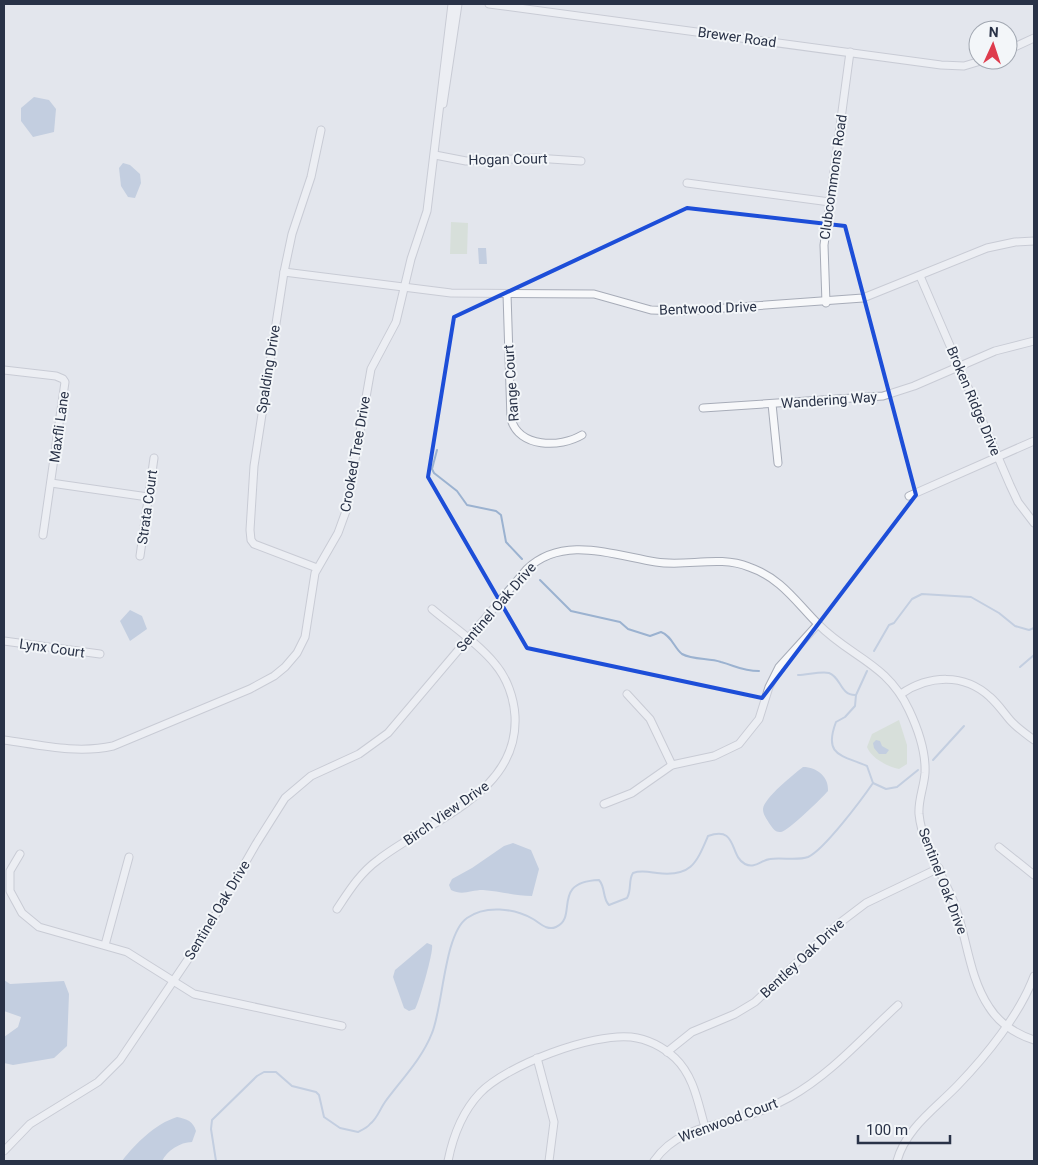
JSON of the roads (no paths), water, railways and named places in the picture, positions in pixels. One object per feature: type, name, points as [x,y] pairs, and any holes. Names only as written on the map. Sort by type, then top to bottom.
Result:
[{"type":"street","name":"Crooked Tree Drive","points":[[4,740],[72,749],[106,747],[126,741],[262,683],[285,667],[302,645],[309,623],[312,586],[317,568],[338,533],[346,511],[368,378],[374,360],[396,322],[427,211],[439,119],[440,86],[452,4]]},
{"type":"street","name":"Crooked Tree Drive","points":[[439,119],[447,87],[458,4]]},
{"type":"street","name":"Brewer Road","points":[[489,4],[951,66],[968,65]]},
{"type":"street","points":[[1018,45],[1034,38]]},
{"type":"street","name":"Clubcommons Road","points":[[826,303],[823,259],[850,52]]},
{"type":"street","name":"Spalding Drive","points":[[317,568],[262,548],[251,540],[254,466],[284,272],[292,234],[311,177],[321,130]]},
{"type":"street","name":"Hogan Court","points":[[435,155],[466,161],[535,158],[581,162]]},
{"type":"street","points":[[687,183],[830,202]]},
{"type":"street","name":"Bentwood Drive","points":[[284,272],[470,295],[594,294],[638,307],[665,311],[826,303],[872,296],[987,248],[1015,242],[1034,241]]},
{"type":"street","name":"Broken Ridge Drive","points":[[920,276],[1018,502],[1034,523]]},
{"type":"street","name":"Range Court","points":[[507,294],[511,419],[515,428],[525,438],[534,442],[567,442],[582,435]]},
{"type":"street","name":"Wandering Way","points":[[703,408],[884,396],[914,386],[1008,346],[1034,341]]},
{"type":"street","name":"Maxfli Lane","points":[[4,370],[64,378],[65,386],[43,535]]},
{"type":"street","points":[[772,404],[778,464]]},
{"type":"street","points":[[909,496],[1034,441]]},
{"type":"street","name":"Strata Court","points":[[140,556],[154,458]]},
{"type":"street","points":[[51,483],[148,497]]},
{"type":"street","name":"Sentinel Oak Drive","points":[[4,1151],[35,1121],[88,1090],[108,1074],[120,1060],[201,940],[256,844],[285,798],[311,776],[359,754],[380,741],[532,564],[551,553],[574,550],[631,556],[663,563],[720,561],[749,566],[785,587],[818,624],[884,674],[901,694],[911,712],[921,742],[925,773],[919,813],[925,836],[956,907],[979,988],[990,1009],[1006,1026],[1034,1040]]},
{"type":"street","name":"Birch View Drive","points":[[337,910],[358,878],[371,865],[485,789],[505,762],[515,728],[512,696],[496,666],[468,639],[432,609]]},
{"type":"street","points":[[604,804],[632,793],[672,765],[722,753],[744,740],[759,719],[769,687],[779,667],[818,624]]},
{"type":"street","name":"Lynx Court","points":[[4,641],[100,654]]},
{"type":"street","points":[[901,694],[919,684],[936,680],[967,683],[992,698],[1011,721],[1034,740]]},
{"type":"street","points":[[628,694],[650,719],[672,765]]},
{"type":"street","points":[[999,847],[1034,875]]},
{"type":"street","points":[[20,854],[13,864],[10,881],[14,900],[22,914],[31,922],[49,931],[105,945],[134,956],[194,994],[342,1026]]},
{"type":"street","points":[[105,945],[129,857]]},
{"type":"street","name":"Bentley Oak Drive","points":[[667,1052],[692,1032],[735,1014],[755,1002],[837,925],[866,903],[939,868]]},
{"type":"street","points":[[897,1161],[904,1143],[914,1128],[970,1072],[1006,1026],[1022,1002],[1034,976]]},
{"type":"street","name":"Wrenwood Court","points":[[654,1161],[676,1138],[704,1127],[760,1111],[805,1088],[824,1074],[898,1005]]},
{"type":"street","points":[[448,1161],[458,1127],[474,1100],[499,1077],[537,1058],[598,1040],[621,1037],[648,1042],[667,1052],[681,1066],[691,1081],[704,1127]]},
{"type":"street","points":[[537,1058],[553,1113],[554,1136],[549,1161]]},
{"type":"water","points":[[34,97],[49,100],[56,109],[54,132],[33,137],[21,121],[21,108]]},
{"type":"water","points":[[123,163],[130,165],[140,174],[141,183],[135,198],[128,197],[121,186],[119,168]]},
{"type":"water","points":[[478,248],[486,248],[487,264],[479,264]]},
{"type":"water","points":[[130,610],[142,616],[147,629],[130,641],[120,621]]},
{"type":"water","points":[[876,740],[880,741],[882,746],[889,750],[886,754],[879,754],[874,748],[873,743]]},
{"type":"water","points":[[803,767],[808,767],[821,774],[826,781],[828,791],[790,826],[781,832],[777,832],[764,815],[763,809],[765,804],[780,786]]},
{"type":"water","points":[[513,843],[531,850],[539,869],[532,896],[483,890],[463,893],[451,890],[449,885],[452,879],[504,846]]},
{"type":"water","points":[[427,943],[432,945],[429,966],[415,1009],[409,1011],[404,1008],[393,977],[395,970]]},
{"type":"water","points":[[4,980],[10,984],[64,981],[69,994],[67,1046],[54,1058],[13,1065],[4,1063],[4,1037],[18,1027],[21,1017],[4,1011]]},
{"type":"water","points":[[177,1117],[187,1120],[193,1125],[196,1131],[192,1142],[174,1148],[162,1161],[122,1161],[146,1135],[161,1124]]},
{"type":"waterway","points":[[437,450],[432,469],[434,473],[457,491],[467,505],[496,511],[501,515],[506,542],[522,559]]},
{"type":"waterway","points":[[540,580],[571,611],[620,622],[628,629],[650,636],[661,632],[668,636],[679,651],[686,656],[759,671]]},
{"type":"waterway","points":[[874,651],[889,625],[894,623],[912,599],[922,594],[971,597],[999,613],[1015,626],[1029,630],[1034,628]]},
{"type":"waterway","points":[[1020,667],[1034,655]]},
{"type":"waterway","points":[[216,1161],[211,1129],[212,1120],[257,1076],[264,1072],[276,1072],[292,1086],[316,1092],[319,1095],[324,1117],[340,1128],[358,1132],[366,1128],[377,1117],[385,1102],[428,1043],[436,1021],[453,939],[459,926],[474,914],[482,911],[509,910],[553,928],[562,922],[566,916],[570,893],[575,887],[584,882],[599,880],[609,905],[627,898],[633,873],[642,871],[668,874],[685,870],[696,861],[708,836],[718,834],[729,838],[740,860],[749,865],[755,865],[770,859],[804,858],[815,852],[842,823],[873,783],[867,766],[837,753],[832,742],[836,722],[845,717],[855,706],[856,695],[867,671]]},
{"type":"waterway","points":[[798,675],[829,673],[836,678],[846,692],[855,695]]},
{"type":"waterway","points":[[933,760],[964,726]]},
{"type":"waterway","points":[[873,783],[886,789],[897,787],[918,770]]}]
